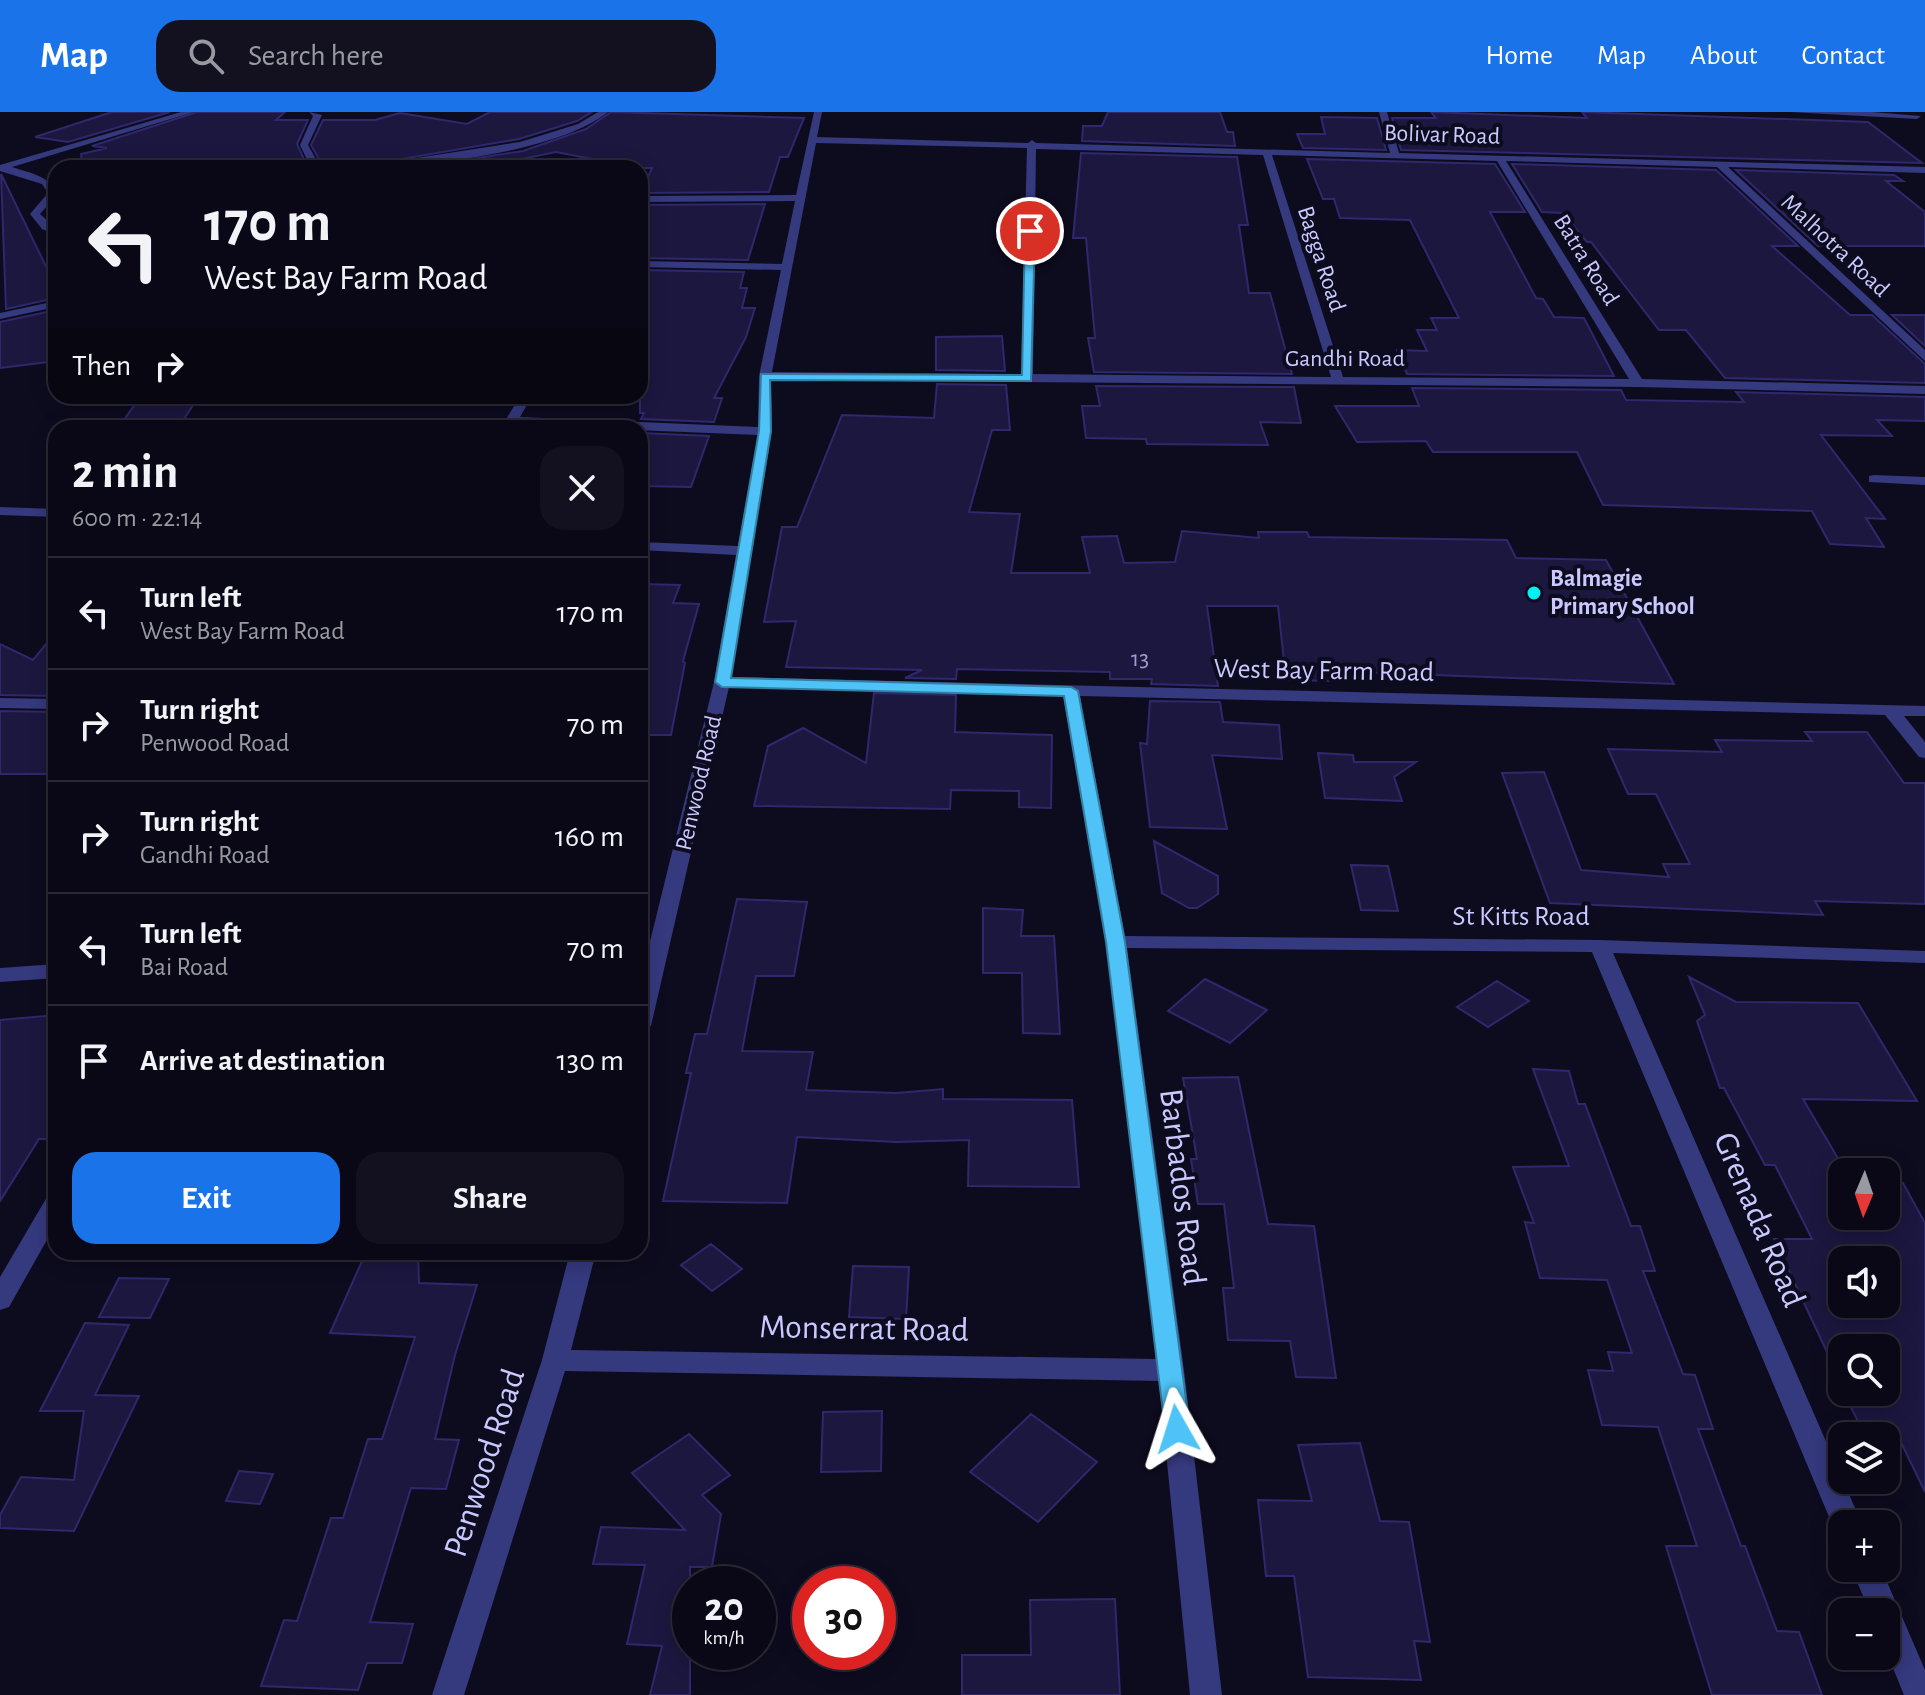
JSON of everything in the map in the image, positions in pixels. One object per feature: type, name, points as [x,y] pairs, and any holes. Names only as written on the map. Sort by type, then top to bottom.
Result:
[{"type":"street","points":[[1,167],[190,112]]},
{"type":"street","points":[[309,160],[304,145],[318,115],[313,112]]},
{"type":"street","points":[[408,160],[542,139],[584,126],[604,112]]},
{"type":"street","name":"Penwood Road","points":[[648,966],[651,943],[722,682],[765,431],[765,376],[818,112]]},
{"type":"street","points":[[1383,112],[1395,154]]},
{"type":"street","points":[[1794,112],[1918,116]]},
{"type":"street","name":"Bolivar Road","points":[[814,140],[1032,143],[1925,170]]},
{"type":"street","points":[[1027,378],[1032,143]]},
{"type":"street","name":"Bagga Road","points":[[1266,150],[1338,380]]},
{"type":"street","name":"Batra Road","points":[[1499,157],[1638,383]]},
{"type":"street","name":"Malhotra Road","points":[[1719,164],[1925,357]]},
{"type":"street","points":[[1,167],[45,182],[48,186]]},
{"type":"street","points":[[648,199],[799,198]]},
{"type":"street","points":[[48,199],[35,214],[48,228]]},
{"type":"street","points":[[648,264],[785,267]]},
{"type":"street","points":[[0,316],[48,306]]},
{"type":"street","name":"Gandhi Road","points":[[765,376],[1638,383],[1925,390]]},
{"type":"street","points":[[648,426],[765,431]]},
{"type":"street","points":[[1874,479],[1925,481]]},
{"type":"street","points":[[0,511],[48,513]]},
{"type":"street","points":[[648,546],[744,551]]},
{"type":"street","name":"West Bay Farm Road","points":[[722,682],[1925,711]]},
{"type":"street","name":"Barbados Road","points":[[1071,691],[1116,942],[1171,1370],[1206,1695]]},
{"type":"street","points":[[0,703],[48,704]]},
{"type":"street","points":[[1891,711],[1925,753]]},
{"type":"street","name":"St Kitts Road","points":[[1116,942],[1600,946],[1925,957]]},
{"type":"street","name":"Grenada Road","points":[[1600,946],[1841,1510]]},
{"type":"street","points":[[0,975],[48,972]]},
{"type":"street","points":[[0,1300],[48,1217]]},
{"type":"street","name":"Penwood Road","points":[[448,1695],[555,1360],[581,1260]]},
{"type":"street","name":"Monserrat Road","points":[[555,1360],[1171,1370]]},
{"type":"street","points":[[1900,1649],[1920,1695]]},
{"type":"building","points":[[112,112],[170,112],[68,142],[35,137]]},
{"type":"building","points":[[197,112],[285,112],[276,120],[308,120],[297,144],[304,160],[82,160],[81,154],[107,148],[92,146]]},
{"type":"building","points":[[490,112],[592,112],[577,121],[519,139],[396,160],[319,160],[311,145],[323,120],[375,120],[400,113],[467,124]]},
{"type":"building","points":[[611,112],[804,118],[788,157],[780,157],[769,192],[648,193],[648,177],[652,168],[648,168],[648,160],[597,160],[556,152],[516,160],[465,160],[523,151],[586,129]]},
{"type":"building","points":[[1108,112],[1220,112],[1227,132],[1233,132],[1235,146],[1082,141],[1083,126],[1102,126]]},
{"type":"building","points":[[1431,112],[1587,118],[1582,112],[1868,122],[1922,163],[1401,150],[1392,118],[1436,118]]},
{"type":"building","points":[[1321,117],[1377,118],[1386,150],[1303,148],[1297,134],[1325,134]]},
{"type":"building","points":[[1081,153],[1237,157],[1248,225],[1239,225],[1249,293],[1270,293],[1292,374],[1094,372],[1088,338],[1095,338],[1086,238],[1073,238]]},
{"type":"building","points":[[1307,159],[1495,164],[1525,212],[1490,212],[1536,298],[1543,299],[1554,317],[1584,318],[1614,376],[1407,374],[1397,350],[1427,351],[1417,330],[1437,330],[1431,318],[1459,318],[1410,220],[1340,218],[1334,199],[1323,199]]},
{"type":"building","points":[[1512,164],[1716,170],[1798,246],[1772,246],[1850,315],[1872,315],[1925,364],[1925,383],[1725,378],[1686,330],[1659,330],[1591,242],[1587,242],[1563,213],[1542,212]]},
{"type":"building","points":[[1736,170],[1894,175],[1903,181],[1886,181],[1925,212],[1925,246],[1818,246]]},
{"type":"building","points":[[1,174],[48,271],[48,300],[6,309]]},
{"type":"building","points":[[765,204],[748,260],[648,258],[648,205]]},
{"type":"building","points":[[648,270],[744,272],[740,288],[747,288],[742,308],[755,308],[746,337],[714,398],[722,398],[714,422],[641,419],[644,413],[640,413],[640,404],[648,404]]},
{"type":"building","points":[[48,312],[48,362],[0,368],[0,322]]},
{"type":"building","points":[[1892,315],[1925,315],[1925,346]]},
{"type":"building","points":[[1002,336],[1005,371],[936,370],[936,337]]},
{"type":"building","points":[[937,384],[1006,385],[1010,430],[992,430],[969,512],[1020,514],[1011,573],[1090,573],[1082,537],[1117,536],[1124,563],[1175,562],[1182,531],[1259,538],[1258,532],[1307,532],[1309,537],[1507,540],[1516,558],[1606,560],[1674,684],[1330,671],[1332,681],[1286,680],[1278,606],[1207,606],[1218,686],[1151,684],[1152,679],[1110,679],[1110,672],[957,669],[956,679],[905,678],[922,670],[786,667],[796,621],[764,622],[782,527],[797,527],[842,415],[934,418]]},
{"type":"building","points":[[1096,386],[1294,387],[1301,423],[1260,422],[1268,445],[1147,444],[1146,439],[1086,438],[1082,406],[1100,406]]},
{"type":"building","points":[[1412,388],[1621,390],[1626,400],[1744,402],[1736,392],[1925,397],[1925,421],[1877,420],[1892,436],[1821,435],[1885,519],[1866,518],[1884,547],[1830,544],[1812,511],[1603,505],[1577,452],[1433,452],[1426,441],[1357,442],[1335,406],[1419,406]]},
{"type":"building","points":[[135,404],[194,404],[183,420],[124,420]]},
{"type":"building","points":[[648,433],[709,436],[691,487],[648,486]]},
{"type":"building","points":[[648,584],[680,585],[673,603],[699,604],[683,661],[671,735],[648,735]]},
{"type":"building","points":[[48,642],[48,696],[0,695],[0,644],[33,660]]},
{"type":"building","points":[[874,693],[956,695],[955,732],[1052,735],[1051,808],[1019,807],[1019,791],[951,790],[950,809],[754,806],[768,746],[803,728],[866,763]]},
{"type":"building","points":[[1150,701],[1220,702],[1223,722],[1279,725],[1282,759],[1212,755],[1227,829],[1150,827],[1140,743],[1147,744]]},
{"type":"building","points":[[0,711],[48,712],[48,774],[0,774]]},
{"type":"building","points":[[1805,732],[1867,732],[1904,783],[1925,783],[1925,904],[1815,901],[1823,915],[1550,903],[1502,773],[1544,772],[1581,870],[1669,877],[1663,864],[1690,864],[1656,794],[1628,794],[1608,749],[1722,752],[1715,740],[1812,741]]},
{"type":"building","points":[[1318,753],[1353,755],[1354,762],[1416,762],[1394,777],[1402,801],[1325,798]]},
{"type":"building","points":[[1154,841],[1218,876],[1218,894],[1197,908],[1189,908],[1162,893]]},
{"type":"building","points":[[1351,865],[1388,866],[1398,911],[1361,910]]},
{"type":"building","points":[[737,899],[807,902],[794,976],[756,976],[742,1051],[813,1052],[806,1090],[897,1093],[943,1089],[943,1099],[1072,1100],[1079,1187],[968,1186],[969,1140],[896,1142],[797,1137],[787,1203],[663,1201],[691,1073],[686,1073],[695,1034],[707,1034]]},
{"type":"building","points":[[983,908],[1023,910],[1021,936],[1054,936],[1060,1034],[1023,1033],[1022,973],[983,973]]},
{"type":"building","points":[[1689,977],[1736,1002],[1858,1003],[1917,1101],[1803,1099],[1838,1158],[1828,1158],[1828,1230],[1900,1230],[1900,1183],[1903,1183],[1925,1223],[1925,1492],[1900,1440],[1900,1422],[1858,1422],[1850,1406],[1900,1406],[1900,1334],[1828,1334],[1828,1354],[1774,1239],[1812,1239],[1775,1165],[1765,1165],[1724,1088],[1720,1088],[1697,1021],[1705,1015]]},
{"type":"building","points":[[1205,979],[1267,1010],[1230,1043],[1168,1011]]},
{"type":"building","points":[[1497,981],[1529,1001],[1488,1027],[1457,1007]]},
{"type":"building","points":[[48,1016],[48,1139],[39,1139],[0,1201],[0,1020]]},
{"type":"building","points":[[1533,1069],[1569,1071],[1578,1104],[1585,1104],[1631,1226],[1640,1226],[1655,1271],[1643,1271],[1683,1374],[1695,1375],[1713,1429],[1698,1429],[1741,1546],[1745,1546],[1777,1631],[1799,1632],[1822,1695],[1712,1695],[1666,1546],[1697,1546],[1658,1427],[1602,1425],[1588,1370],[1613,1371],[1608,1352],[1632,1353],[1607,1280],[1540,1278],[1525,1222],[1534,1223],[1513,1167],[1569,1166]]},
{"type":"building","points":[[1238,1077],[1268,1224],[1314,1226],[1336,1378],[1296,1377],[1290,1341],[1228,1340],[1223,1288],[1234,1288],[1224,1204],[1198,1204],[1191,1159],[1197,1159],[1183,1078]]},
{"type":"building","points":[[711,1244],[742,1269],[712,1291],[681,1265]]},
{"type":"building","points":[[362,1260],[418,1260],[419,1283],[477,1285],[455,1355],[435,1439],[459,1440],[446,1489],[411,1488],[370,1622],[413,1624],[402,1663],[367,1663],[358,1690],[261,1686],[284,1620],[297,1621],[331,1518],[343,1518],[368,1439],[382,1439],[415,1337],[330,1333]]},
{"type":"building","points":[[853,1266],[909,1267],[906,1319],[849,1317]]},
{"type":"building","points":[[119,1278],[169,1279],[150,1318],[99,1317]]},
{"type":"building","points":[[85,1323],[129,1325],[95,1395],[139,1396],[74,1531],[0,1528],[0,1515],[21,1477],[74,1480],[84,1411],[40,1411]]},
{"type":"building","points":[[882,1411],[881,1471],[821,1472],[823,1412]]},
{"type":"building","points":[[1031,1414],[1097,1462],[1038,1522],[970,1472]]},
{"type":"building","points":[[689,1434],[730,1475],[702,1495],[721,1514],[712,1566],[672,1566],[672,1670],[690,1670],[690,1695],[650,1695],[662,1646],[627,1644],[645,1565],[593,1564],[601,1527],[685,1530],[632,1473]]},
{"type":"building","points":[[1360,1443],[1380,1521],[1409,1522],[1430,1642],[1414,1641],[1421,1680],[1308,1677],[1294,1576],[1266,1576],[1258,1500],[1312,1501],[1298,1445]]},
{"type":"building","points":[[239,1471],[273,1474],[260,1504],[226,1501]]},
{"type":"building","points":[[1115,1599],[1120,1695],[962,1695],[962,1655],[1031,1655],[1030,1600]]},
{"type":"place","name":"Balmagie Primary School","points":[[1534,593]]},
{"type":"route","points":[[1030,231],[1027,378],[765,376],[765,431],[722,682],[1071,691],[1116,942],[1177,1429]]}]
